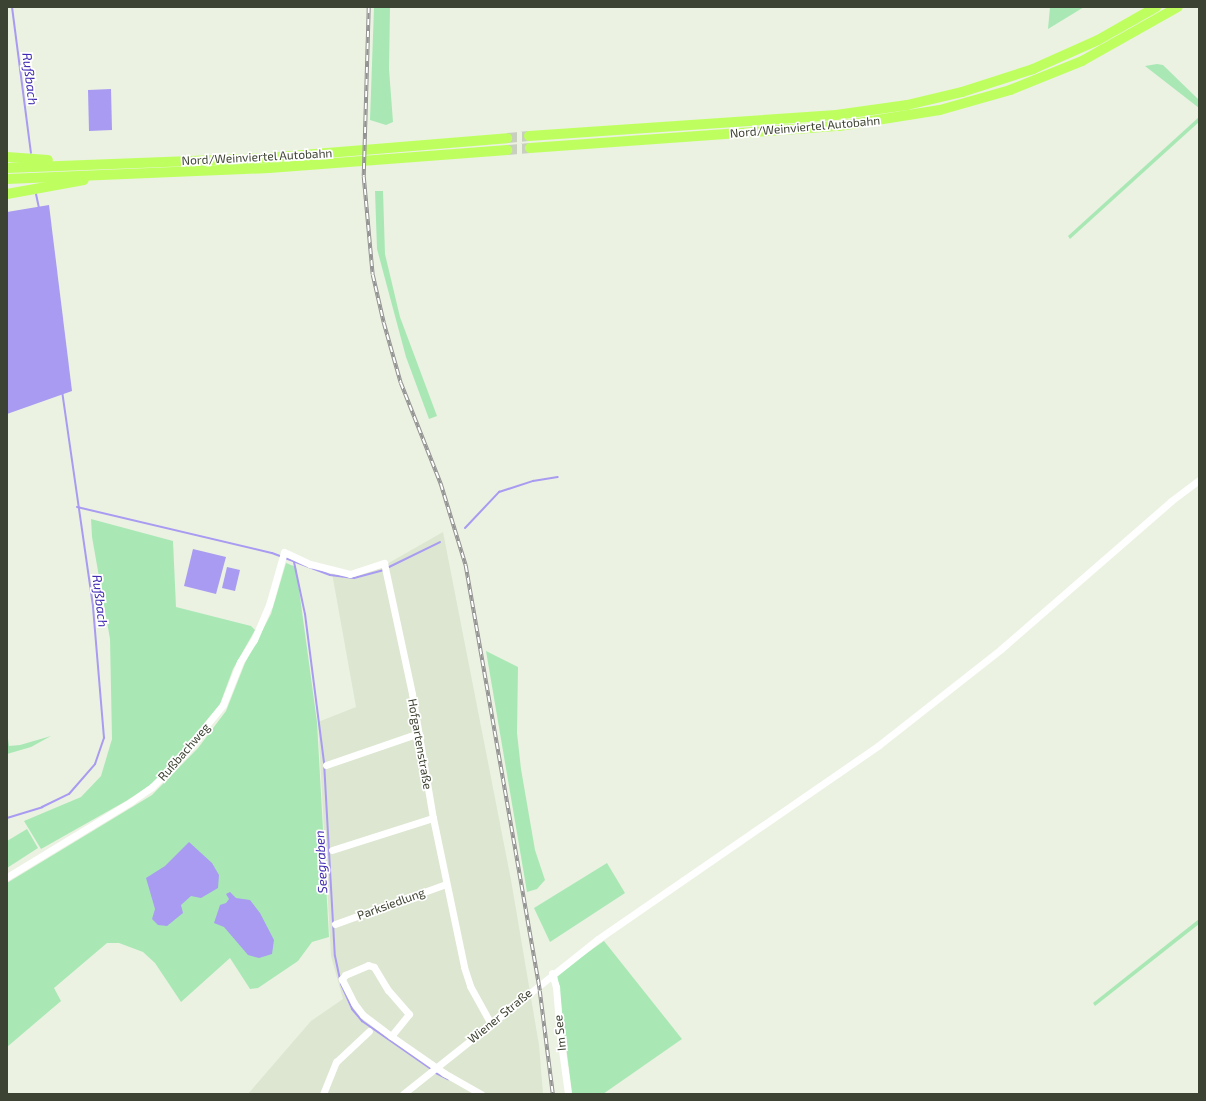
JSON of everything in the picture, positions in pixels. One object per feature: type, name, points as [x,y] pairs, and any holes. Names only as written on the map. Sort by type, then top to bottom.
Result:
[{"type":"highway","name":"Nord/Weinviertel Autobahn","points":[[529,136],[836,115],[907,105],[979,87],[1033,69],[1098,40],[1156,7]]},
{"type":"highway","name":"Nord/Weinviertel Autobahn","points":[[530,148],[839,126],[940,110],[1002,92],[1075,64],[1124,40],[1178,7]]},
{"type":"highway","name":"Nord/Weinviertel Autobahn","points":[[7,168],[266,158],[507,138]]},
{"type":"highway","name":"Nord/Weinviertel Autobahn","points":[[7,178],[317,165],[507,150]]},
{"type":"highway","points":[[7,157],[116,163]]},
{"type":"highway","points":[[7,194],[117,173]]},
{"type":"street","name":"Wiener Straße","points":[[403,1094],[552,973],[598,939],[879,745],[1001,648],[1171,501],[1199,480]]},
{"type":"street","name":"Hofgartenstraße","points":[[283,557],[336,573],[350,574],[384,563],[419,733],[446,884],[464,967],[470,986],[491,1024]]},
{"type":"street","name":"Rußbachweg","points":[[7,877],[137,797],[163,778],[223,705],[240,662],[264,618],[283,557]]},
{"type":"street","points":[[326,765],[419,733]]},
{"type":"street","points":[[332,850],[433,818]]},
{"type":"street","name":"Parksiedlung","points":[[335,924],[446,884]]},
{"type":"street","points":[[391,1036],[409,1014],[388,990],[374,967],[368,966],[345,975],[342,979],[354,1003],[363,1015],[432,1069],[481,1094]]},
{"type":"street","name":"Im See","points":[[552,973],[556,987],[560,1036],[568,1094]]},
{"type":"street","points":[[323,1094],[336,1062],[369,1031]]},
{"type":"shaded area","points":[[111,89],[112,130],[89,131],[88,90]]},
{"type":"shaded area","points":[[49,205],[72,391],[7,414],[7,212]]},
{"type":"shaded area","points":[[443,532],[511,880],[539,1045],[543,1094],[248,1094],[311,1021],[343,999],[331,956],[318,722],[356,707],[332,573],[336,574],[387,564]]},
{"type":"shaded area","points":[[193,549],[226,557],[216,594],[184,586]]},
{"type":"shaded area","points":[[227,567],[240,570],[235,591],[222,588]]},
{"type":"shaded area","points":[[189,842],[212,863],[219,875],[218,888],[201,898],[191,896],[181,905],[183,913],[167,926],[158,925],[152,919],[155,909],[146,878],[165,866]]},
{"type":"shaded area","points":[[230,892],[236,898],[250,900],[260,913],[274,940],[272,954],[259,958],[248,955],[224,927],[214,923],[220,905],[226,903],[229,899],[226,894]]},
{"type":"green space","points":[[374,7],[390,7],[389,69],[393,122],[386,125],[370,120]]},
{"type":"green space","points":[[1050,7],[1084,7],[1048,29]]},
{"type":"green space","points":[[1157,64],[1163,65],[1199,100],[1199,108],[1145,66]]},
{"type":"green space","points":[[1199,117],[1199,122],[1070,239],[1068,236]]},
{"type":"green space","points":[[375,191],[383,191],[385,254],[400,317],[437,416],[429,419],[406,357],[377,249]]},
{"type":"green space","points":[[91,519],[173,541],[176,607],[251,626],[255,630],[233,669],[220,704],[166,770],[149,786],[126,801],[41,849],[24,821],[81,797],[101,776],[112,739],[110,639],[92,537]]},
{"type":"green space","points":[[286,563],[296,567],[317,722],[329,937],[312,942],[298,961],[258,988],[250,989],[230,958],[181,1002],[155,963],[143,952],[119,943],[107,943],[54,988],[61,1001],[7,1047],[7,883],[152,795],[198,748],[226,711],[245,663],[271,614]]},
{"type":"green space","points":[[486,651],[518,667],[517,733],[521,769],[535,850],[545,880],[537,889],[527,892]]},
{"type":"green space","points":[[7,731],[9,746],[20,745],[51,736],[31,747],[7,754]]},
{"type":"green space","points":[[27,829],[38,848],[7,868],[7,841]]},
{"type":"green space","points":[[607,863],[625,893],[550,942],[534,908]]},
{"type":"green space","points":[[1199,919],[1199,924],[1095,1006],[1093,1003]]},
{"type":"green space","points":[[604,941],[682,1039],[603,1094],[575,1094],[572,1093],[557,974]]},
{"type":"waterway","name":"Rußbach","points":[[12,7],[31,153]]},
{"type":"waterway","name":"Rußbach","points":[[36,194],[39,208]]},
{"type":"waterway","name":"Rußbach","points":[[7,818],[42,807],[69,794],[95,764],[104,738],[93,606],[62,392]]},
{"type":"waterway","points":[[465,528],[499,492],[533,481],[558,477]]},
{"type":"waterway","points":[[77,507],[272,553],[330,575],[354,578],[383,570]]},
{"type":"waterway","points":[[387,568],[440,542]]},
{"type":"waterway","name":"Seegraben","points":[[294,562],[305,614],[324,762],[335,956],[340,979]]},
{"type":"waterway","name":"Seegraben","points":[[341,984],[352,1009],[362,1021],[431,1069]]},
{"type":"waterway","name":"Seegraben","points":[[434,1072],[448,1079]]},
{"type":"tunnel","points":[[507,138],[529,136]]},
{"type":"tunnel","points":[[507,150],[530,148]]},
{"type":"railway","points":[[369,7],[364,177],[373,275],[384,323],[401,383],[441,484],[466,566],[540,991],[553,1094]]}]
